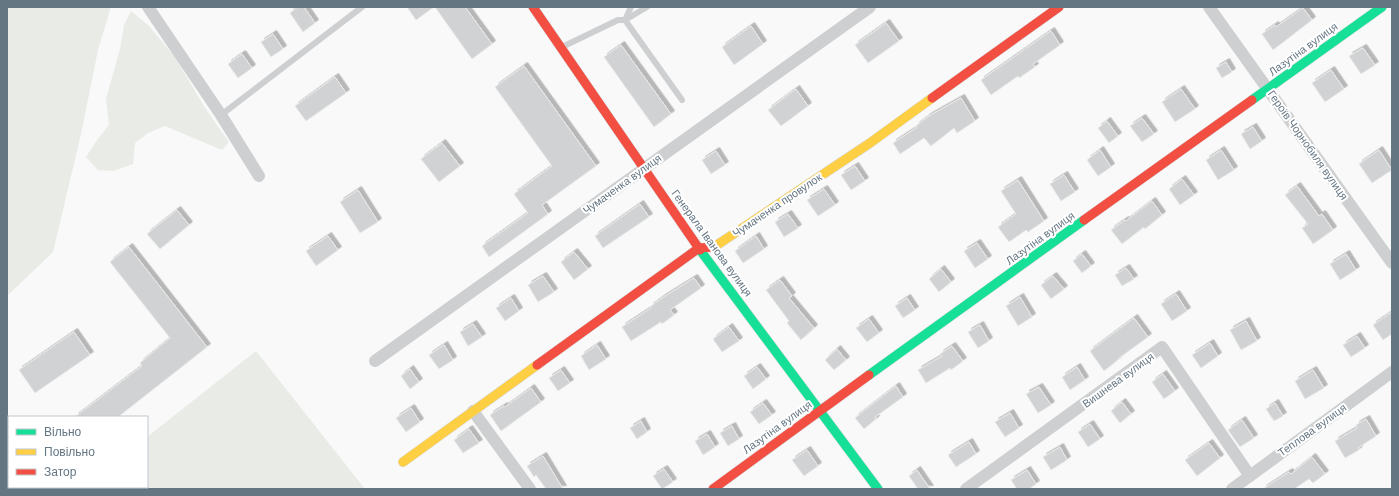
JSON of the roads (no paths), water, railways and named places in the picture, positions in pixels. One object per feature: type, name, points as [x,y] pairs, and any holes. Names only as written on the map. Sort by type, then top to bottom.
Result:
[{"type":"street","points":[[148,7],[221,115],[259,176]]},
{"type":"street","name":"Генерала Іванова вулиця","points":[[533,7],[699,248],[878,489]]},
{"type":"street","name":"Чумаченка вулиця","points":[[375,361],[870,7]]},
{"type":"street","name":"Чумаченка провулок","points":[[404,462],[699,248],[716,247],[870,143],[1059,7]]},
{"type":"street","name":"Героїв Чорнобиля вулиця","points":[[1209,7],[1269,89],[1392,264]]},
{"type":"street","name":"Лазутіна вулиця","points":[[713,489],[820,410],[1382,7]]},
{"type":"street","name":"Вишнева вулиця","points":[[966,489],[1162,348],[1250,476]]},
{"type":"street","name":"Теплова вулиця","points":[[1232,489],[1392,372]]},
{"type":"street","points":[[473,411],[530,489]]},
{"type":"lane","points":[[221,115],[362,7]]},
{"type":"lane","points":[[625,20],[631,7]]},
{"type":"lane","points":[[561,48],[618,20],[625,20],[647,7]]},
{"type":"lane","points":[[625,20],[682,100]]}]
